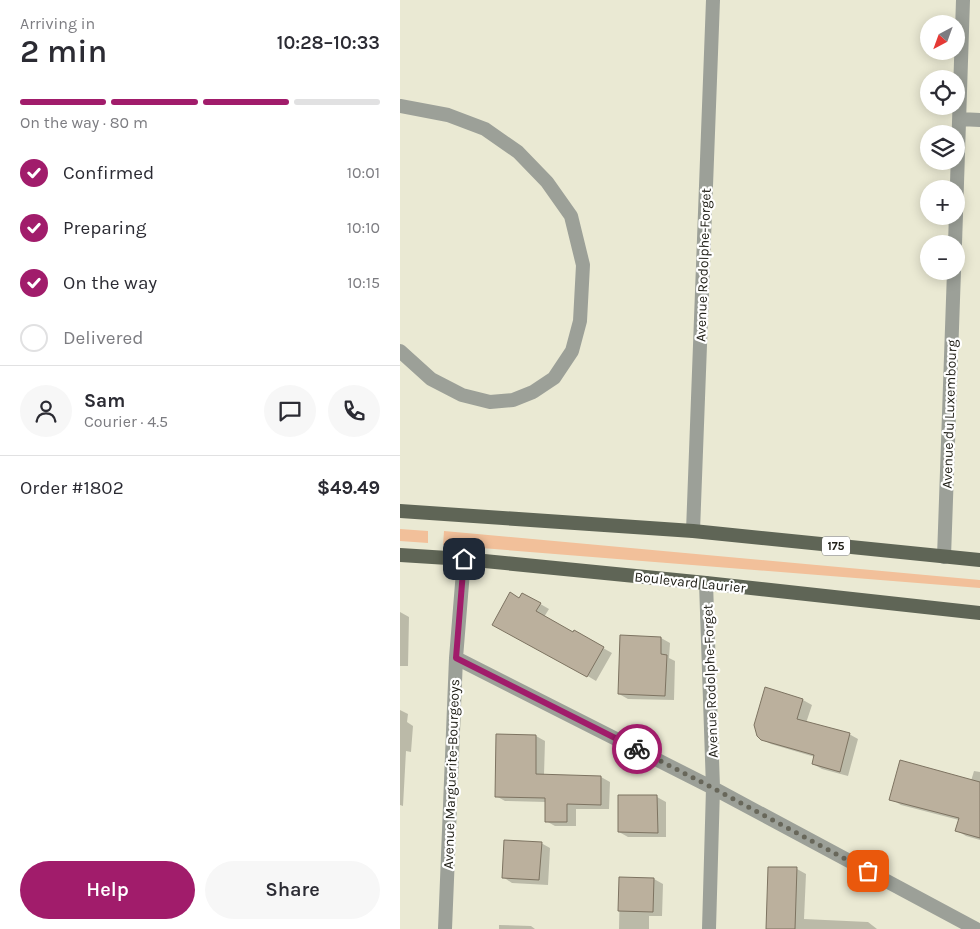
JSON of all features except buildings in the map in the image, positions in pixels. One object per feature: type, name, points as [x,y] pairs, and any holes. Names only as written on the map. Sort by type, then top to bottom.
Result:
[{"type":"main road","name":"175","points":[[400,511],[693,531],[980,560]]},
{"type":"main road","name":"Boulevard Laurier","points":[[400,555],[464,559],[706,583],[980,613]]},
{"type":"street","name":"Avenue Rodolphe-Forget","points":[[693,531],[713,0]]},
{"type":"street","points":[[956,235],[963,0]]},
{"type":"street","points":[[400,106],[448,115],[485,130],[518,152],[547,182],[571,216],[583,265],[580,321],[572,351],[554,378],[533,392],[513,400],[490,402],[462,395],[431,379],[400,351]]},
{"type":"street","points":[[960,119],[980,120]]},
{"type":"street","name":"Avenue du Luxembourg","points":[[944,557],[954,280]]},
{"type":"street","name":"Avenue Marguerite-Bourgeoys","points":[[445,929],[456,658],[464,559]]},
{"type":"street","name":"Avenue Rodolphe-Forget","points":[[706,583],[713,788],[709,929]]},
{"type":"street","points":[[456,658],[713,788],[973,928]]},
{"type":"shaded area","points":[[400,529],[428,531],[428,543],[400,541]]},
{"type":"shaded area","points":[[444,531],[980,580],[980,588],[443,545]]},
{"type":"way so far","points":[[637,749],[868,871]]},
{"type":"route","points":[[464,559],[456,658],[637,749]]}]
